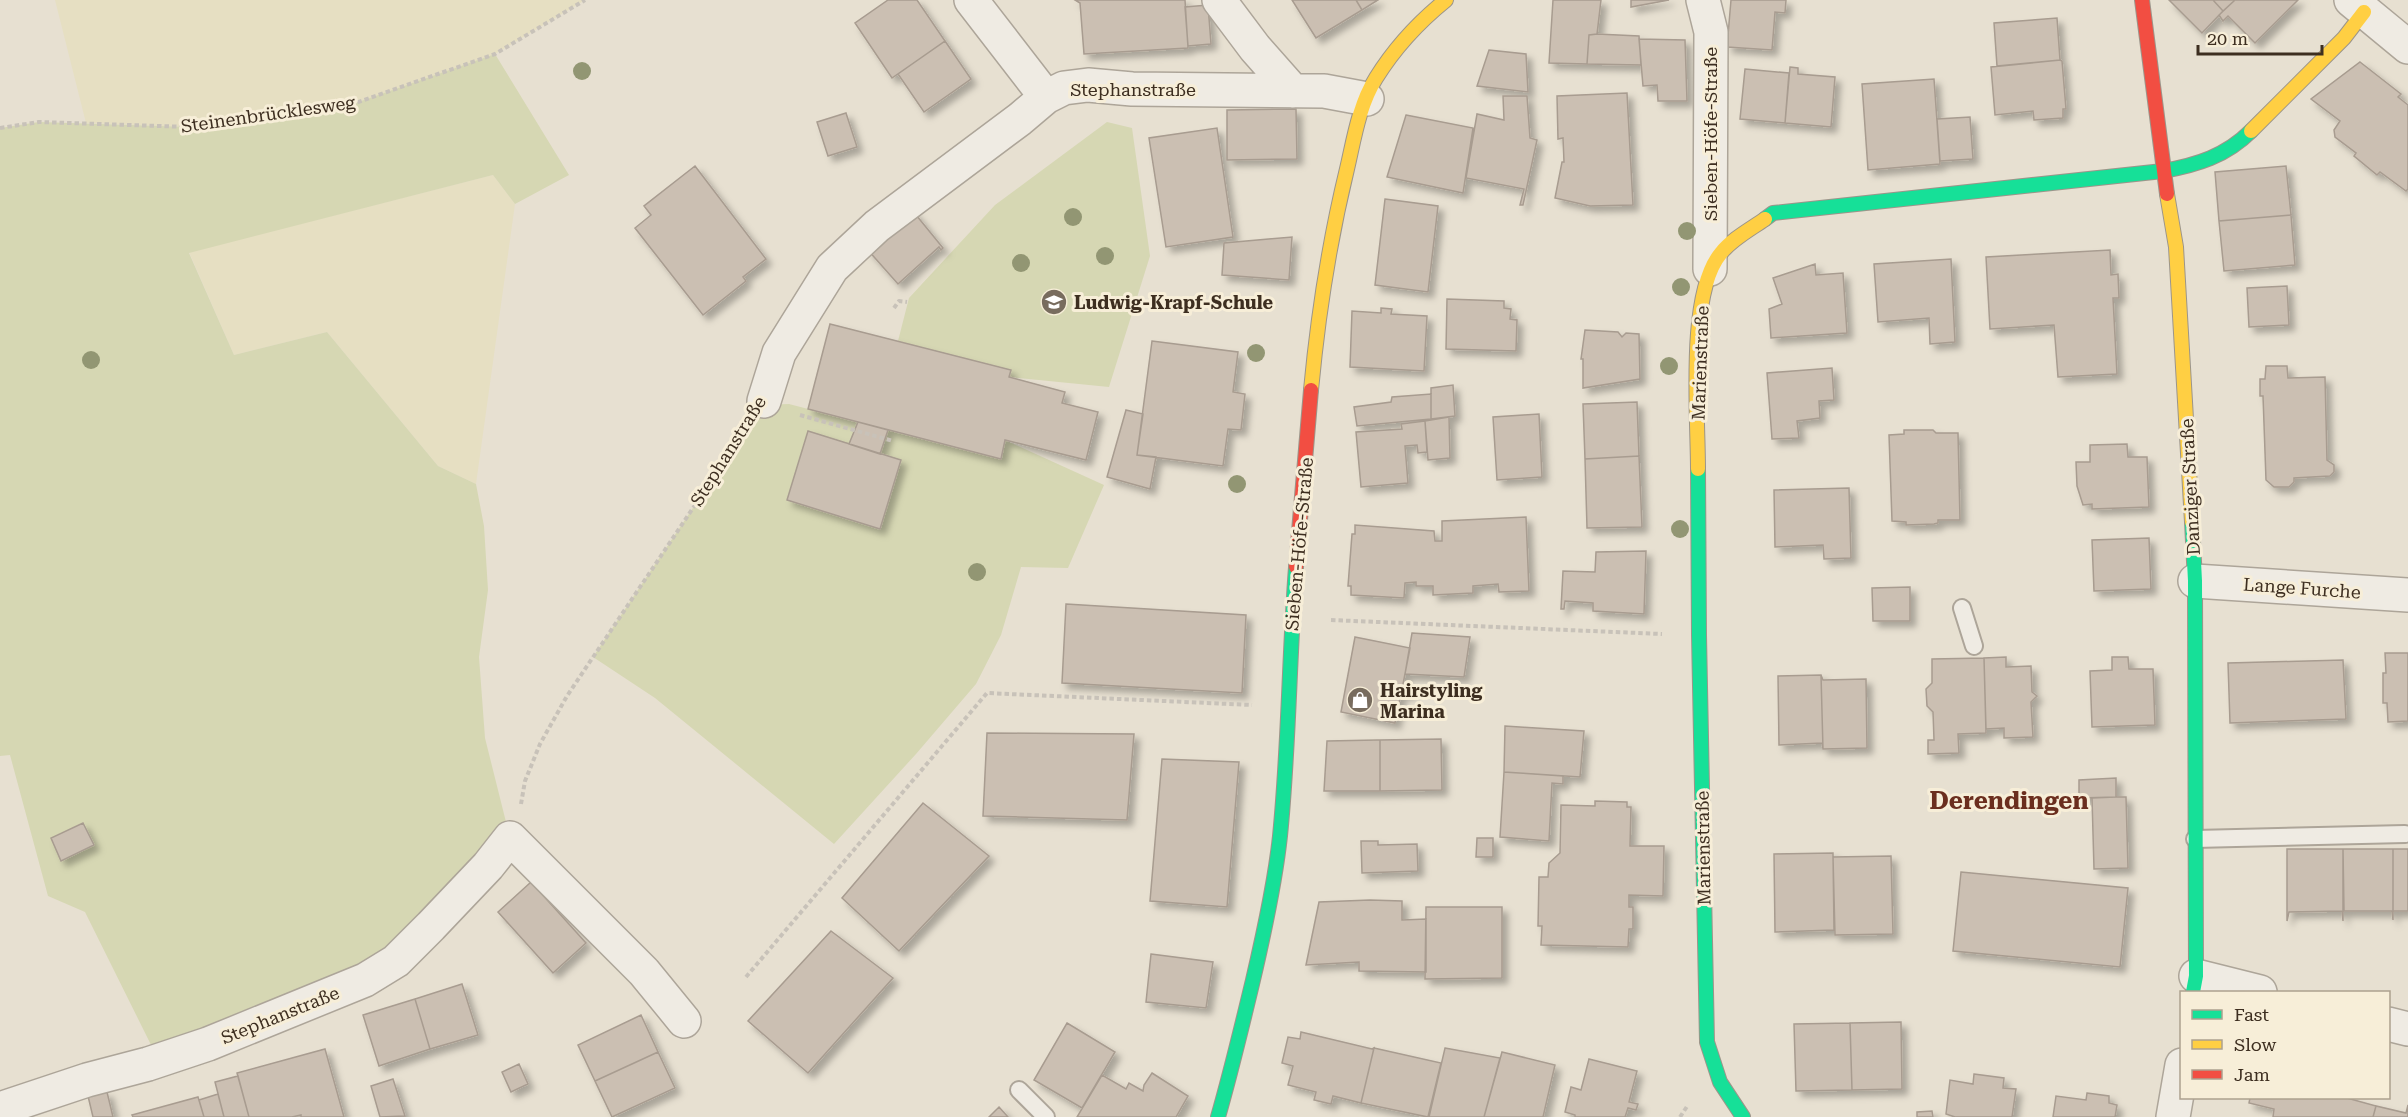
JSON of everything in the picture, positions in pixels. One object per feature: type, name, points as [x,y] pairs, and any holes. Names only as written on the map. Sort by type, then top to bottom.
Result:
[{"type":"street","points":[[971,0],[1046,97]]},
{"type":"street","points":[[1219,0],[1255,48],[1293,91]]},
{"type":"street","name":"Sieben-Höfe-Straße","points":[[1218,1117],[1232,1069],[1264,932],[1280,838],[1288,735],[1292,618],[1319,310],[1330,239],[1345,168],[1358,122],[1375,79],[1398,48],[1430,13],[1446,0]]},
{"type":"street","name":"Sieben-Höfe-Straße","points":[[1703,0],[1711,32],[1710,269]]},
{"type":"street","name":"Danziger Straße","points":[[2142,0],[2163,171],[2176,247],[2195,582],[2194,985],[2244,991]]},
{"type":"street","points":[[2358,6],[2408,47]]},
{"type":"street","name":"Marienstraße","points":[[1743,1117],[1719,1084],[1707,1042],[1699,635],[1698,318],[1710,269],[1722,251],[1773,213],[2163,171],[2197,165],[2222,153],[2246,136],[2344,38],[2358,6]]},
{"type":"street","name":"Stephanstraße","points":[[763,403],[778,353],[832,268],[869,232],[1046,97],[1064,88],[1088,85],[1132,89],[1324,91],[1367,99]]},
{"type":"street","name":"Lange Furche","points":[[2195,582],[2408,595]]},
{"type":"street","points":[[510,838],[644,972],[684,1021]]},
{"type":"street","name":"Stephanstraße","points":[[0,1109],[208,1044],[365,981],[396,961],[488,866],[510,838]]},
{"type":"street","points":[[2390,1024],[2408,1029]]},
{"type":"street","points":[[2173,1117],[2180,1072]]},
{"type":"lane","points":[[1962,608],[1974,646]]},
{"type":"lane","points":[[2195,839],[2405,834]]},
{"type":"lane","points":[[1019,1090],[1046,1117]]},
{"type":"path","name":"Steinenbrücklesweg","points":[[0,128],[39,122],[190,128],[347,106],[495,54],[585,0]]},
{"type":"path","points":[[894,308],[899,301],[908,302]]},
{"type":"path","points":[[763,403],[893,441]]},
{"type":"path","name":"Stephanstraße","points":[[510,838],[520,814],[525,781],[540,744],[567,696],[763,403]]},
{"type":"path","points":[[1292,618],[1699,635]]},
{"type":"path","points":[[746,977],[987,693],[1249,704]]},
{"type":"shaded area","points":[[55,0],[585,0],[495,54],[347,106],[190,127],[86,123]]},
{"type":"shaded area","points":[[493,175],[515,204],[476,484],[438,466],[327,332],[234,355],[189,252]]},
{"type":"green space","points":[[495,54],[569,175],[515,204],[493,175],[189,253],[234,355],[327,332],[438,466],[476,484],[484,526],[488,590],[479,657],[485,738],[510,838],[396,961],[159,1061],[85,912],[48,896],[10,755],[0,756],[0,128],[39,122],[190,127],[347,106]]},
{"type":"green space","points":[[1107,122],[1132,128],[1150,256],[1109,387],[1009,377],[1011,371],[898,341],[909,298],[995,205]]},
{"type":"green space","points":[[789,404],[1000,459],[1005,440],[1104,485],[1068,568],[1021,567],[1001,635],[976,684],[834,844],[655,698],[593,657],[762,405]]},
{"type":"building","points":[[888,0],[917,0],[945,41],[892,78],[855,23]]},
{"type":"building","points":[[1075,0],[1185,0],[1188,48],[1084,54],[1080,3]]},
{"type":"building","points":[[1292,0],[1356,0],[1362,10],[1316,38]]},
{"type":"building","points":[[1356,0],[1378,0],[1362,10]]},
{"type":"building","points":[[1553,0],[1601,0],[1597,34],[1589,35],[1587,64],[1549,63]]},
{"type":"building","points":[[1631,0],[1669,0],[1631,7]]},
{"type":"building","points":[[1731,0],[1786,0],[1785,13],[1775,12],[1772,50],[1727,47]]},
{"type":"building","points":[[2169,0],[2213,0],[2223,11],[2202,33]]},
{"type":"building","points":[[2213,0],[2235,0],[2223,11]]},
{"type":"building","points":[[2235,0],[2298,0],[2255,43],[2228,16],[2223,21],[2219,15]]},
{"type":"building","points":[[1208,5],[1211,44],[1188,46],[1185,7]]},
{"type":"building","points":[[2057,18],[2060,60],[1997,66],[1994,23]]},
{"type":"building","points":[[1589,35],[1639,36],[1641,65],[1587,64]]},
{"type":"building","points":[[1639,39],[1685,40],[1687,101],[1658,101],[1657,85],[1643,86]]},
{"type":"building","points":[[945,41],[971,79],[924,112],[898,74]]},
{"type":"building","points":[[1489,50],[1526,54],[1528,92],[1477,86]]},
{"type":"building","points":[[2062,61],[2066,109],[2063,109],[2063,118],[2034,120],[2033,111],[1995,115],[1991,67]]},
{"type":"building","points":[[2360,62],[2401,94],[2398,97],[2408,105],[2408,189],[2406,191],[2380,172],[2377,175],[2354,156],[2356,153],[2335,137],[2334,130],[2340,121],[2311,99]]},
{"type":"building","points":[[1790,67],[1798,68],[1798,74],[1835,77],[1831,127],[1785,123]]},
{"type":"building","points":[[1745,69],[1789,73],[1785,123],[1740,119]]},
{"type":"building","points":[[1934,79],[1940,164],[1868,170],[1862,84]]},
{"type":"building","points":[[1627,93],[1633,205],[1590,206],[1555,198],[1562,162],[1564,162],[1563,138],[1558,139],[1557,96]]},
{"type":"building","points":[[1503,96],[1527,96],[1530,138],[1537,140],[1523,205],[1520,205],[1524,189],[1466,178],[1477,114],[1504,120]]},
{"type":"building","points":[[1296,109],[1297,159],[1227,160],[1227,110]]},
{"type":"building","points":[[846,113],[857,147],[828,156],[817,122]]},
{"type":"building","points":[[1406,115],[1473,128],[1463,193],[1387,177]]},
{"type":"building","points":[[1970,117],[1973,159],[1940,161],[1937,119]]},
{"type":"building","points":[[1217,128],[1233,237],[1166,247],[1149,138]]},
{"type":"building","points":[[695,166],[766,259],[743,277],[746,281],[703,315],[635,228],[651,215],[644,206]]},
{"type":"building","points":[[2286,166],[2291,215],[2219,221],[2215,172]]},
{"type":"building","points":[[1385,199],[1438,206],[1428,292],[1375,285]]},
{"type":"building","points":[[912,210],[943,248],[941,250],[939,247],[898,284],[867,249]]},
{"type":"building","points":[[2291,215],[2295,265],[2224,271],[2219,221]]},
{"type":"building","points":[[1292,237],[1289,280],[1222,275],[1224,243]]},
{"type":"building","points":[[2110,250],[2111,275],[2118,274],[2119,298],[2113,298],[2117,374],[2058,377],[2054,325],[1990,329],[1986,257]]},
{"type":"building","points":[[1951,259],[1955,342],[1930,344],[1929,318],[1878,322],[1874,264]]},
{"type":"building","points":[[1815,264],[1816,275],[1843,273],[1847,333],[1771,338],[1769,309],[1782,304],[1773,278]]},
{"type":"building","points":[[2287,286],[2289,325],[2249,327],[2247,288]]},
{"type":"building","points":[[1447,299],[1504,301],[1504,308],[1511,309],[1510,319],[1517,320],[1516,351],[1446,349]]},
{"type":"building","points":[[1381,308],[1392,309],[1391,314],[1427,316],[1424,371],[1350,367],[1352,311],[1381,313]]},
{"type":"building","points":[[830,324],[1011,370],[1009,377],[1065,392],[1062,403],[1098,412],[1086,460],[1005,440],[1001,459],[808,409]]},
{"type":"building","points":[[1585,330],[1618,332],[1622,337],[1626,333],[1639,334],[1640,379],[1583,388],[1583,359],[1581,359]]},
{"type":"building","points":[[1152,341],[1238,352],[1233,392],[1245,394],[1241,430],[1228,429],[1223,466],[1137,455]]},
{"type":"building","points":[[2266,366],[2287,366],[2288,378],[2325,377],[2327,460],[2334,465],[2334,472],[2330,476],[2294,478],[2294,482],[2289,487],[2274,487],[2266,480],[2263,396],[2260,396],[2260,379],[2265,379]]},
{"type":"building","points":[[1832,368],[1834,400],[1819,401],[1820,418],[1797,421],[1799,438],[1772,439],[1767,373]]},
{"type":"building","points":[[1453,385],[1455,416],[1431,419],[1431,388]]},
{"type":"building","points":[[1431,394],[1431,419],[1357,426],[1354,407],[1391,402],[1392,397]]},
{"type":"building","points":[[1637,402],[1639,456],[1585,459],[1583,404]]},
{"type":"building","points":[[1126,410],[1143,414],[1137,455],[1156,457],[1150,489],[1107,477]]},
{"type":"building","points":[[1539,414],[1542,477],[1497,480],[1493,417]]},
{"type":"building","points":[[1449,417],[1450,458],[1428,460],[1425,421]]},
{"type":"building","points":[[1425,421],[1427,452],[1418,453],[1417,445],[1405,446],[1408,483],[1361,487],[1356,432],[1402,429],[1401,424]]},
{"type":"building","points":[[858,422],[888,430],[880,454],[849,444]]},
{"type":"building","points":[[1904,430],[1958,433],[1960,520],[1938,520],[1938,523],[1934,524],[1906,525],[1906,522],[1892,521],[1889,435],[1904,434]]},
{"type":"building","points":[[808,431],[901,460],[880,529],[787,500]]},
{"type":"building","points":[[2127,444],[2128,457],[2147,457],[2149,507],[2092,509],[2092,504],[2083,505],[2077,486],[2076,462],[2090,462],[2090,445]]},
{"type":"building","points":[[1639,456],[1642,527],[1587,528],[1585,459]]},
{"type":"building","points":[[1849,488],[1851,558],[1824,559],[1823,545],[1775,547],[1774,490]]},
{"type":"building","points":[[1526,517],[1529,591],[1499,592],[1498,584],[1473,586],[1473,593],[1433,595],[1433,586],[1416,586],[1416,582],[1405,583],[1404,598],[1351,595],[1351,586],[1348,586],[1352,534],[1355,534],[1355,525],[1434,531],[1435,541],[1442,541],[1442,521]]},
{"type":"building","points":[[2149,538],[2151,589],[2094,591],[2092,540]]},
{"type":"building","points":[[1646,551],[1644,614],[1593,611],[1593,603],[1565,601],[1564,609],[1561,609],[1563,571],[1595,572],[1596,552]]},
{"type":"building","points":[[1910,587],[1910,621],[1873,621],[1872,588]]},
{"type":"building","points":[[1066,604],[1246,615],[1242,693],[1062,683]]},
{"type":"building","points":[[1412,633],[1470,637],[1464,677],[1405,674]]},
{"type":"building","points":[[1355,637],[1410,648],[1403,684],[1411,685],[1410,694],[1401,693],[1395,723],[1341,712]]},
{"type":"building","points":[[2385,653],[2408,653],[2408,721],[2388,722],[2387,703],[2383,703]]},
{"type":"building","points":[[2006,657],[2006,667],[2031,666],[2032,692],[2037,696],[2031,702],[2033,737],[2004,738],[2004,728],[1986,729],[1984,658]]},
{"type":"building","points":[[2112,657],[2128,657],[2129,669],[2153,669],[2155,725],[2092,727],[2090,671],[2112,670]]},
{"type":"building","points":[[1984,658],[1986,733],[1958,734],[1959,753],[1928,754],[1928,740],[1934,740],[1933,712],[1927,706],[1926,689],[1932,683],[1932,659]]},
{"type":"building","points":[[2343,660],[2346,719],[2230,723],[2228,663]]},
{"type":"building","points":[[1821,675],[1823,680],[1866,679],[1867,748],[1823,749]]},
{"type":"building","points":[[1821,675],[1823,749],[1822,743],[1779,745],[1778,676]]},
{"type":"building","points":[[1505,726],[1584,731],[1580,777],[1504,772]]},
{"type":"building","points":[[987,733],[1134,734],[1127,820],[983,816]]},
{"type":"building","points":[[1441,739],[1442,790],[1380,791],[1380,740]]},
{"type":"building","points":[[1380,740],[1380,791],[1324,791],[1327,741]]},
{"type":"building","points":[[1162,759],[1239,762],[1227,907],[1150,901]]},
{"type":"building","points":[[1504,772],[1563,776],[1563,784],[1552,783],[1549,841],[1500,837]]},
{"type":"building","points":[[2116,778],[2116,797],[2079,798],[2079,780]]},
{"type":"building","points":[[2126,797],[2128,868],[2094,869],[2092,798]]},
{"type":"building","points":[[1595,801],[1627,802],[1627,807],[1631,807],[1630,846],[1664,846],[1663,896],[1629,895],[1629,907],[1633,907],[1633,929],[1629,929],[1628,947],[1541,945],[1542,926],[1538,926],[1539,877],[1548,877],[1549,863],[1560,853],[1561,805],[1595,806]]},
{"type":"building","points":[[923,803],[989,856],[899,951],[842,898]]},
{"type":"building","points":[[83,823],[94,845],[61,861],[51,838]]},
{"type":"building","points":[[1477,838],[1493,838],[1493,857],[1476,857]]},
{"type":"building","points":[[1361,841],[1378,841],[1378,845],[1417,844],[1418,871],[1362,873]]},
{"type":"building","points":[[2287,849],[2343,849],[2343,921],[2342,911],[2289,912],[2287,921]]},
{"type":"building","points":[[2343,849],[2393,849],[2393,920],[2392,911],[2344,911]]},
{"type":"building","points":[[2393,849],[2408,849],[2408,911],[2393,911]]},
{"type":"building","points":[[1833,853],[1834,930],[1775,932],[1774,854]]},
{"type":"building","points":[[1891,856],[1893,934],[1835,935],[1833,857]]},
{"type":"building","points":[[1961,872],[2128,888],[2120,967],[1953,951]]},
{"type":"building","points":[[531,882],[586,943],[553,973],[498,912]]},
{"type":"building","points":[[1402,901],[1402,920],[1426,919],[1426,972],[1359,971],[1359,962],[1306,965],[1319,902]]},
{"type":"building","points":[[1426,907],[1502,907],[1502,978],[1425,979]]},
{"type":"building","points":[[831,931],[893,978],[808,1073],[748,1021]]},
{"type":"building","points":[[1151,954],[1213,962],[1206,1008],[1146,1002]]},
{"type":"building","points":[[462,984],[478,1035],[430,1049],[415,999]]},
{"type":"building","points":[[415,999],[430,1049],[379,1066],[363,1015]]},
{"type":"building","points":[[641,1015],[658,1052],[595,1081],[578,1045]]},
{"type":"building","points":[[1901,1022],[1902,1089],[1852,1090],[1850,1023]]},
{"type":"building","points":[[1067,1023],[1115,1052],[1082,1108],[1034,1080]]},
{"type":"building","points":[[1850,1023],[1852,1090],[1796,1091],[1794,1024]]},
{"type":"building","points":[[1301,1032],[1374,1048],[1361,1103],[1333,1096],[1331,1104],[1314,1100],[1316,1092],[1288,1085],[1293,1066],[1282,1063],[1288,1037],[1300,1039]]},
{"type":"building","points":[[1374,1048],[1441,1063],[1428,1117],[1361,1103]]},
{"type":"building","points":[[1445,1048],[1500,1058],[1484,1117],[1429,1117]]},
{"type":"building","points":[[325,1049],[344,1117],[301,1117],[301,1115],[249,1117],[237,1073]]},
{"type":"building","points":[[658,1052],[675,1088],[612,1117],[595,1081]]},
{"type":"building","points":[[1502,1052],[1555,1065],[1543,1117],[1484,1117]]},
{"type":"building","points":[[1589,1059],[1637,1071],[1629,1102],[1638,1104],[1636,1110],[1628,1108],[1625,1117],[1575,1117],[1565,1112],[1571,1087],[1581,1090]]},
{"type":"building","points":[[519,1064],[528,1084],[511,1092],[502,1072]]},
{"type":"building","points":[[1152,1073],[1188,1096],[1176,1117],[1077,1117],[1102,1075],[1126,1089],[1129,1083],[1143,1091]]},
{"type":"building","points":[[1974,1074],[2004,1078],[2003,1088],[2016,1089],[2012,1117],[1955,1117],[1946,1114],[1950,1080],[1973,1084]]},
{"type":"building","points":[[238,1076],[249,1117],[224,1117],[215,1082]]},
{"type":"building","points":[[393,1079],[405,1116],[380,1117],[371,1086]]},
{"type":"building","points":[[107,1092],[113,1117],[93,1117],[88,1096]]},
{"type":"building","points":[[2087,1093],[2109,1096],[2109,1103],[2117,1105],[2115,1117],[2053,1117],[2056,1096],[2086,1100]]},
{"type":"building","points":[[218,1094],[224,1117],[204,1117],[199,1100]]},
{"type":"building","points":[[198,1097],[204,1117],[133,1117],[132,1115]]},
{"type":"building","points":[[2250,1099],[2351,1099],[2376,1106],[2373,1117],[2273,1117],[2274,1109],[2249,1103]]},
{"type":"building","points":[[2408,1105],[2408,1117],[2373,1117],[2376,1106],[2406,1113]]},
{"type":"building","points":[[999,1107],[1008,1117],[989,1117]]},
{"type":"building","points":[[1932,1111],[1933,1117],[1917,1117],[1917,1112]]},
{"type":"traffic: fast","points":[[1765,219],[1773,213],[2163,171],[2188,166],[2210,158],[2231,147],[2251,131]]},
{"type":"traffic: fast","points":[[1698,469],[1707,1042],[1720,1082],[1743,1117]]},
{"type":"traffic: fast","points":[[2192,522],[2195,581],[2196,976],[2193,991]]},
{"type":"traffic: fast","points":[[1218,1117],[1257,962],[1278,854],[1296,567]]},
{"type":"traffic: slow","points":[[1311,390],[1330,252],[1361,111],[1370,88],[1399,46],[1446,0]]},
{"type":"traffic: slow","points":[[2251,131],[2344,38],[2364,12]]},
{"type":"traffic: slow","points":[[2167,194],[2176,247],[2192,522]]},
{"type":"traffic: slow","points":[[1698,469],[1696,387],[1703,296],[1710,272],[1725,248],[1765,219]]},
{"type":"traffic: jam","points":[[2142,0],[2167,194]]},
{"type":"traffic: jam","points":[[1296,567],[1311,390]]},
{"type":"place","name":"Ludwig-Krapf-Schule","points":[[1054,302]]},
{"type":"place","name":"Hairstyling Marina","points":[[1360,700]]},
{"type":"district","name":"Derendingen","points":[[2009,801]]}]
